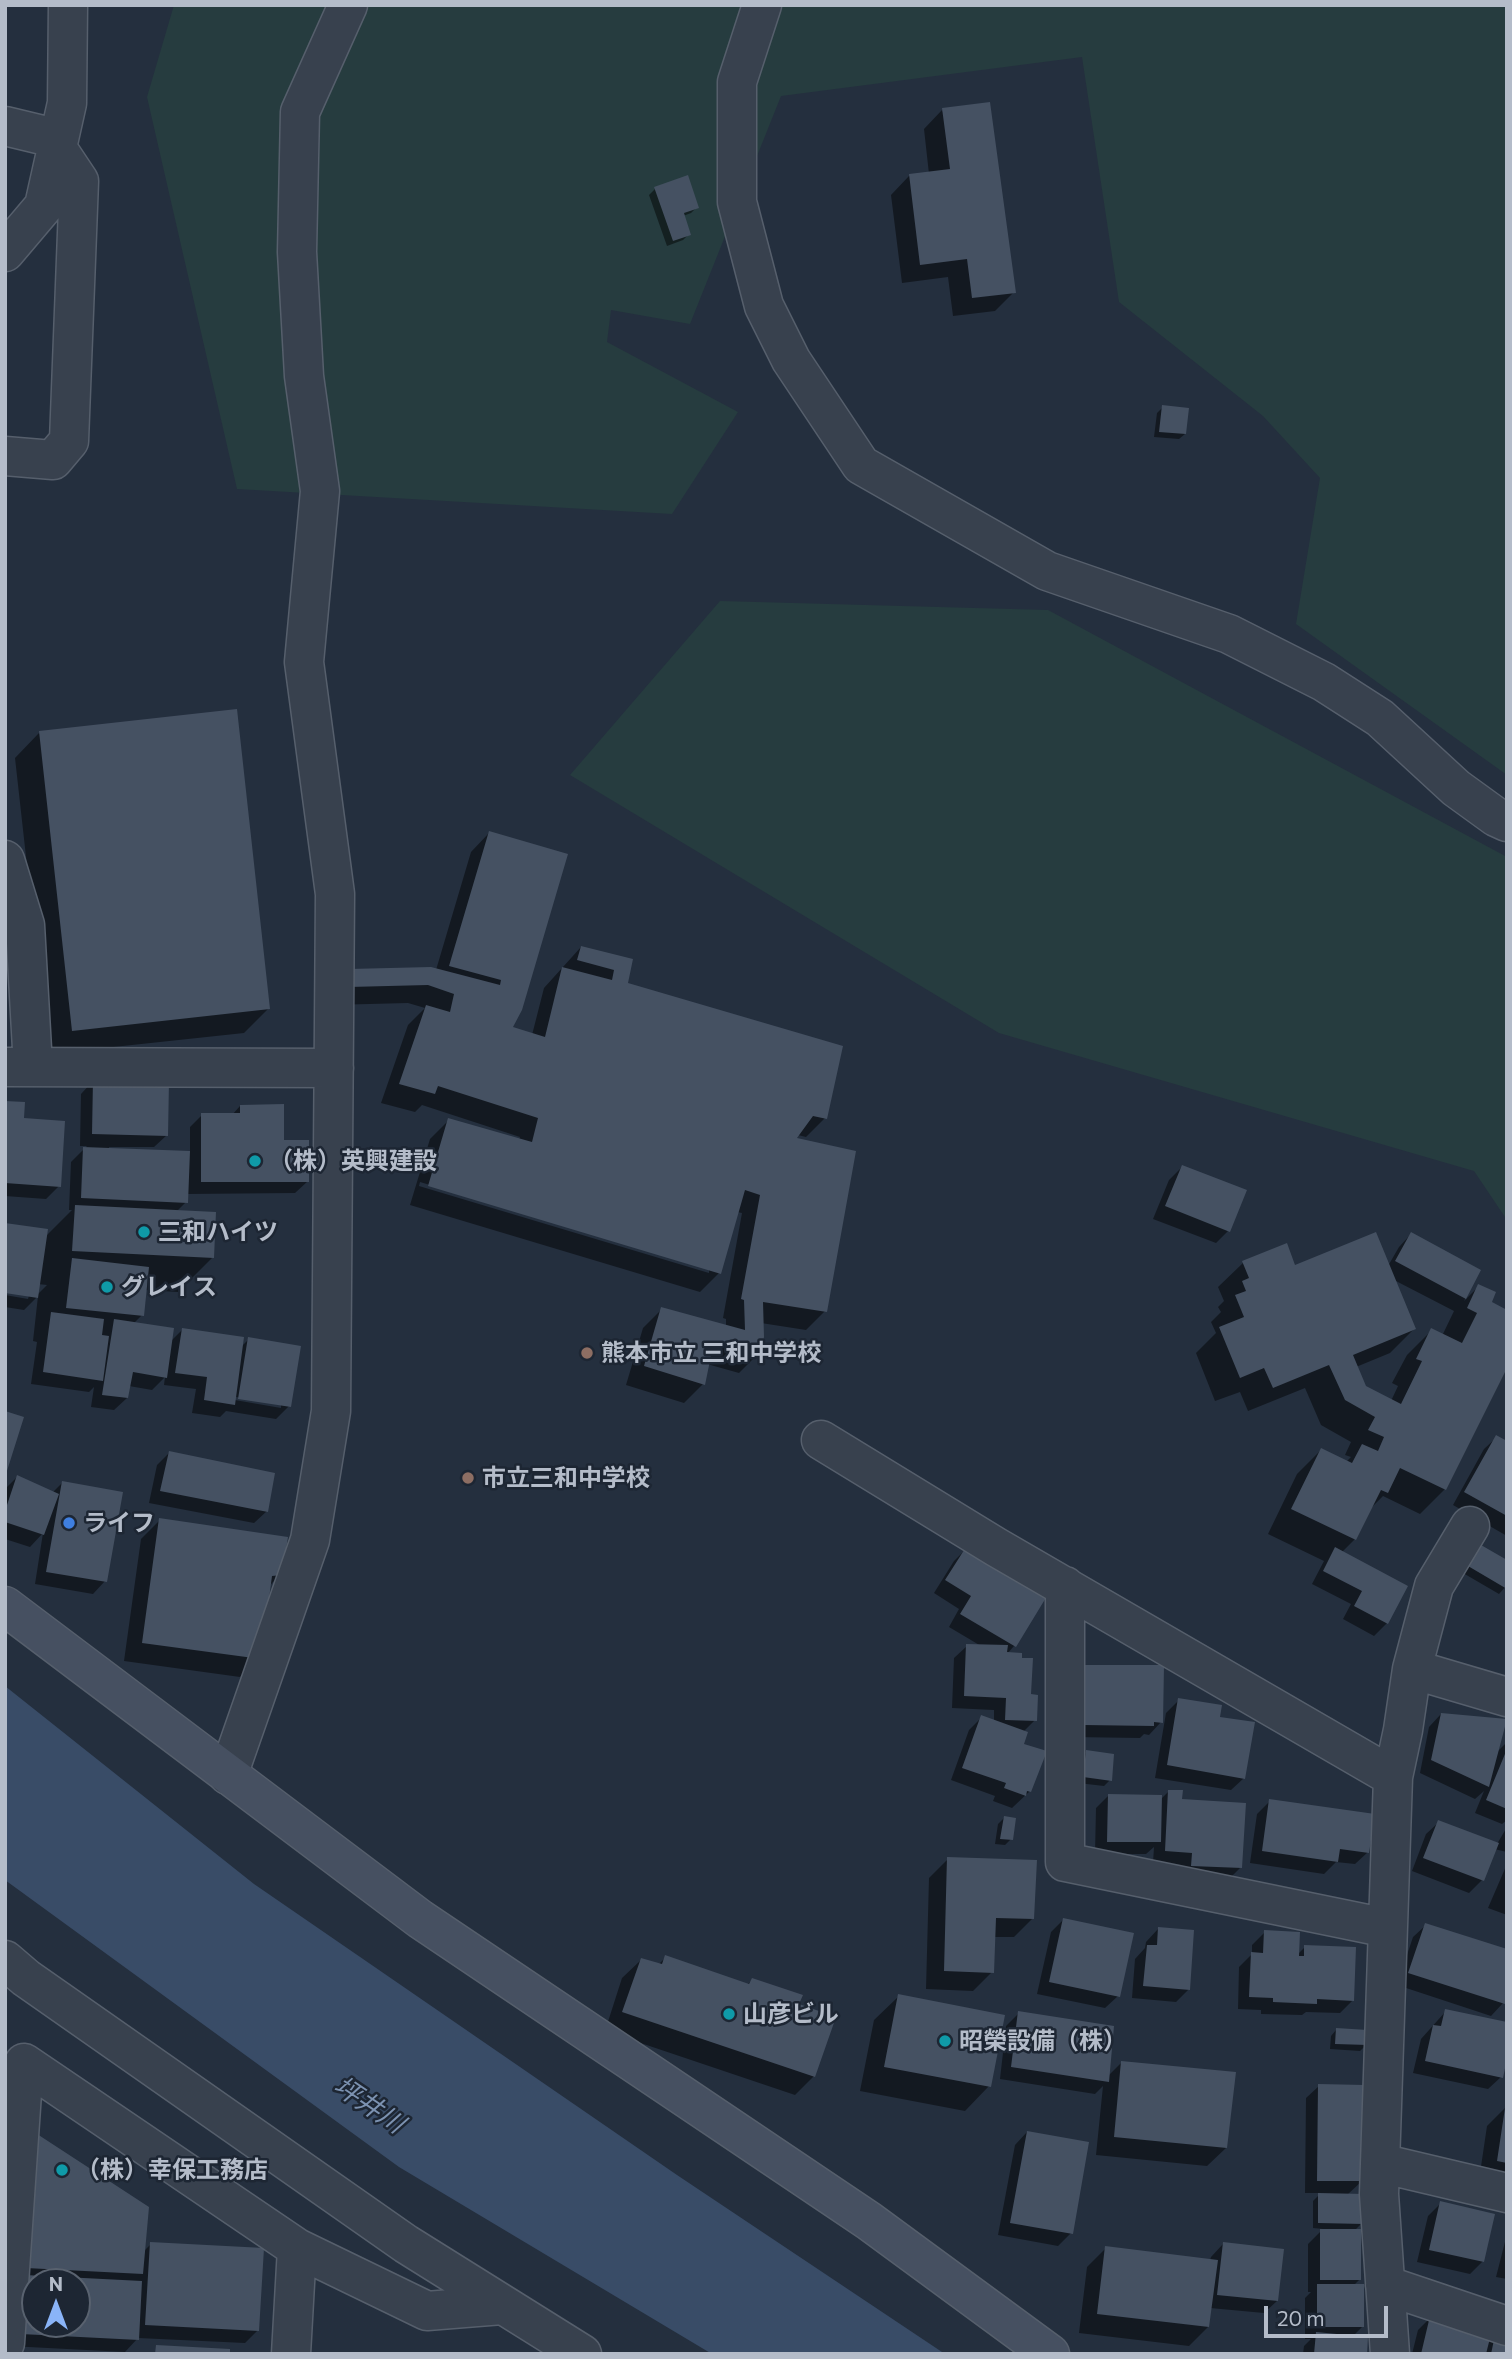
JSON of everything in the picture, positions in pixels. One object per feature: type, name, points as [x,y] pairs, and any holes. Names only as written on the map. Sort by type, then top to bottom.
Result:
[{"type":"street","points":[[5,252],[44,206],[67,103],[68,5]]},
{"type":"street","points":[[228,1775],[310,1540],[331,1411],[335,894],[304,662],[320,491],[304,376],[297,253],[300,113],[348,5]]},
{"type":"street","points":[[762,5],[737,82],[737,202],[764,306],[791,360],[860,465],[1046,571],[1229,634],[1324,682],[1380,718],[1456,788],[1507,822]]},
{"type":"street","points":[[5,126],[58,144],[79,181],[69,441],[53,460],[5,456]]},
{"type":"street","points":[[5,860],[25,925],[19,1067],[334,1068]]},
{"type":"street","points":[[821,1440],[1393,1777]]},
{"type":"street","points":[[1390,2354],[1379,2194],[1393,1777],[1412,1670],[1434,1586],[1470,1526]]},
{"type":"street","points":[[1065,1586],[1065,1862],[1387,1928]]},
{"type":"street","points":[[5,1606],[420,1919],[869,2221],[1050,2354]]},
{"type":"street","points":[[1412,1670],[1507,1697]]},
{"type":"street","points":[[5,1960],[26,1978],[405,2244],[582,2354]]},
{"type":"street","points":[[5,2343],[24,2063],[297,2248],[427,2311],[502,2305]]},
{"type":"street","points":[[1380,2164],[1507,2193]]},
{"type":"street","points":[[291,2354],[297,2248]]},
{"type":"street","points":[[1385,2285],[1507,2326]]},
{"type":"green space","points":[[174,5],[1507,5],[1507,775],[1296,624],[1320,478],[1263,416],[1119,302],[1082,57],[781,96],[690,324],[611,310],[607,342],[738,412],[672,514],[237,489],[147,97]]},
{"type":"green space","points":[[720,601],[1048,610],[1507,857],[1507,1220],[1474,1171],[999,1033],[570,775]]},
{"type":"water","name":"坪井川","points":[[5,1686],[254,1884],[677,2175],[945,2354],[712,2354],[399,2167],[5,1880]]},
{"type":"building","points":[[990,102],[1016,293],[972,298],[967,259],[920,265],[909,174],[950,169],[942,108]]},
{"type":"building","points":[[688,175],[699,208],[684,213],[691,235],[673,241],[654,187]]},
{"type":"building","points":[[1162,405],[1189,408],[1186,434],[1159,432]]},
{"type":"building","points":[[237,709],[270,1009],[72,1031],[39,731]]},
{"type":"building","name":"熊本市立 三和中学校","points":[[489,831],[568,854],[522,1010],[513,1027],[545,1037],[562,967],[612,980],[614,970],[577,960],[581,946],[633,959],[628,983],[843,1046],[827,1119],[813,1116],[797,1138],[856,1151],[827,1312],[763,1302],[764,1337],[759,1355],[714,1341],[705,1385],[644,1366],[661,1307],[745,1330],[744,1300],[741,1299],[760,1195],[745,1190],[721,1274],[428,1186],[448,1118],[532,1142],[538,1118],[438,1086],[435,1094],[399,1084],[426,1005],[450,1012],[454,994],[428,985],[349,987],[349,969],[431,967],[500,985],[501,980],[449,966]]},
{"type":"building","points":[[93,1079],[169,1081],[168,1136],[92,1134]]},
{"type":"building","points":[[5,1101],[25,1102],[24,1118],[65,1121],[61,1187],[5,1183]]},
{"type":"building","name":"（株）英興建設","points":[[284,1104],[284,1140],[309,1140],[309,1182],[201,1182],[201,1113],[240,1113],[240,1105]]},
{"type":"building","points":[[83,1147],[190,1151],[188,1203],[81,1198]]},
{"type":"building","points":[[1182,1165],[1247,1190],[1230,1232],[1165,1206]]},
{"type":"building","name":"三和ハイツ","points":[[75,1205],[216,1212],[214,1258],[72,1251]]},
{"type":"building","points":[[5,1223],[48,1229],[38,1298],[5,1293]]},
{"type":"building","points":[[1376,1232],[1416,1329],[1353,1355],[1366,1386],[1401,1404],[1422,1361],[1416,1359],[1431,1328],[1462,1343],[1477,1313],[1467,1308],[1478,1284],[1496,1292],[1492,1302],[1507,1310],[1507,1368],[1446,1490],[1400,1468],[1388,1493],[1381,1490],[1356,1540],[1291,1509],[1321,1448],[1352,1463],[1362,1444],[1378,1451],[1384,1437],[1368,1430],[1375,1417],[1345,1400],[1329,1365],[1273,1388],[1264,1368],[1240,1378],[1219,1327],[1244,1317],[1235,1295],[1246,1291],[1242,1281],[1249,1278],[1242,1261],[1287,1243],[1295,1265]]},
{"type":"building","points":[[1411,1232],[1481,1270],[1466,1299],[1395,1261]]},
{"type":"building","name":"グレイス","points":[[72,1258],[149,1267],[144,1316],[66,1308]]},
{"type":"building","points":[[51,1312],[104,1319],[102,1335],[109,1336],[103,1381],[43,1372]]},
{"type":"building","points":[[114,1319],[174,1328],[167,1378],[133,1372],[128,1398],[102,1395]]},
{"type":"building","points":[[182,1328],[244,1337],[235,1405],[204,1400],[207,1377],[175,1373]]},
{"type":"building","points":[[248,1337],[301,1346],[291,1407],[238,1399]]},
{"type":"building","points":[[5,1411],[24,1417],[6,1474],[5,1474]]},
{"type":"building","points":[[1496,1435],[1507,1441],[1507,1516],[1464,1492]]},
{"type":"building","points":[[169,1451],[275,1473],[268,1512],[160,1491]]},
{"type":"building","points":[[17,1475],[59,1494],[44,1535],[5,1522],[5,1511]]},
{"type":"building","points":[[62,1481],[123,1492],[107,1582],[46,1572]]},
{"type":"building","points":[[159,1518],[288,1537],[282,1575],[272,1576],[261,1659],[142,1643]]},
{"type":"building","points":[[1481,1545],[1507,1560],[1507,1589],[1468,1566]]},
{"type":"building","points":[[966,1547],[1047,1596],[1016,1647],[960,1614],[971,1596],[945,1580]]},
{"type":"building","points":[[1335,1547],[1408,1586],[1388,1624],[1354,1606],[1362,1591],[1323,1571]]},
{"type":"building","points":[[966,1644],[1008,1645],[1007,1652],[1022,1653],[1022,1658],[1033,1658],[1031,1694],[1038,1695],[1037,1721],[1005,1720],[1006,1698],[964,1696]]},
{"type":"building","points":[[1085,1665],[1164,1665],[1163,1723],[1154,1722],[1154,1726],[1084,1725],[1076,1682],[1085,1682]]},
{"type":"building","points":[[1178,1698],[1222,1705],[1220,1717],[1255,1722],[1245,1779],[1167,1765]]},
{"type":"building","points":[[1441,1713],[1507,1719],[1489,1787],[1431,1760]]},
{"type":"building","points":[[981,1715],[1028,1732],[1024,1744],[1047,1751],[1031,1792],[1027,1791],[1026,1796],[1004,1788],[1006,1783],[962,1768]]},
{"type":"building","points":[[1507,1749],[1507,1809],[1486,1800]]},
{"type":"building","points":[[1086,1750],[1114,1754],[1112,1781],[1083,1777]]},
{"type":"building","points":[[1168,1790],[1183,1790],[1182,1799],[1246,1803],[1242,1868],[1191,1866],[1192,1853],[1165,1851]]},
{"type":"building","points":[[1108,1794],[1162,1795],[1161,1842],[1107,1842]]},
{"type":"building","points":[[1269,1799],[1375,1814],[1369,1853],[1340,1849],[1338,1862],[1262,1851]]},
{"type":"building","points":[[1004,1816],[1016,1818],[1013,1840],[1000,1839]]},
{"type":"building","points":[[1438,1820],[1499,1843],[1484,1881],[1423,1858]]},
{"type":"building","points":[[947,1857],[1037,1860],[1034,1919],[996,1918],[994,1973],[944,1971]]},
{"type":"building","points":[[1063,1918],[1134,1933],[1120,1997],[1049,1982]]},
{"type":"building","points":[[1425,1923],[1507,1949],[1505,2004],[1408,1973]]},
{"type":"building","points":[[1158,1927],[1194,1930],[1190,1990],[1143,1986],[1147,1945],[1157,1945]]},
{"type":"building","points":[[1264,1930],[1300,1932],[1299,1956],[1304,1956],[1304,1945],[1356,1947],[1354,2001],[1317,1999],[1317,2004],[1273,2002],[1273,1998],[1249,1997],[1251,1952],[1263,1953]]},
{"type":"building","name":"山彦ビル","points":[[665,1955],[749,1984],[752,1978],[803,1995],[799,2004],[836,2017],[815,2077],[622,2012],[641,1958],[662,1964]]},
{"type":"building","name":"昭榮設備（株）","points":[[898,1994],[1005,2015],[991,2087],[884,2067]]},
{"type":"building","points":[[1445,2009],[1507,2022],[1507,2059],[1503,2078],[1425,2061],[1433,2025],[1441,2026]]},
{"type":"building","points":[[1018,2011],[1114,2026],[1109,2082],[1011,2067]]},
{"type":"building","points":[[1336,2028],[1368,2030],[1368,2045],[1335,2044]]},
{"type":"building","points":[[1121,2061],[1236,2072],[1227,2148],[1114,2137]]},
{"type":"building","points":[[1318,2084],[1365,2085],[1364,2181],[1317,2181]]},
{"type":"building","points":[[1507,2108],[1507,2163],[1497,2161]]},
{"type":"building","points":[[1027,2131],[1089,2142],[1073,2234],[1010,2223]]},
{"type":"building","name":"（株）幸保工務店","points":[[34,2132],[149,2207],[143,2274],[91,2271],[91,2268],[26,2268]]},
{"type":"building","points":[[1318,2193],[1365,2194],[1364,2224],[1318,2223]]},
{"type":"building","points":[[1440,2201],[1495,2214],[1484,2262],[1429,2250]]},
{"type":"building","points":[[1320,2229],[1361,2229],[1361,2280],[1320,2280]]},
{"type":"building","points":[[150,2242],[264,2248],[259,2331],[145,2325]]},
{"type":"building","points":[[1223,2242],[1284,2249],[1278,2301],[1217,2295]]},
{"type":"building","points":[[1105,2246],[1218,2260],[1209,2327],[1097,2314]]},
{"type":"building","points":[[91,2278],[142,2281],[139,2340],[91,2338]]},
{"type":"building","points":[[1317,2284],[1364,2284],[1364,2327],[1317,2327]]},
{"type":"building","points":[[1430,2316],[1492,2330],[1486,2354],[1421,2354]]},
{"type":"building","points":[[1496,2330],[1507,2332],[1507,2354],[1491,2354]]},
{"type":"building","points":[[1316,2332],[1368,2337],[1367,2354],[1314,2354]]},
{"type":"building","points":[[156,2345],[230,2349],[230,2354],[155,2354]]},
{"type":"place","name":"（株）英興建設","points":[[255,1161]]},
{"type":"place","name":"三和ハイツ","points":[[144,1232]]},
{"type":"place","name":"グレイス","points":[[107,1287]]},
{"type":"place","name":"熊本市立 三和中学校","points":[[587,1353]]},
{"type":"place","name":"市立三和中学校","points":[[468,1478]]},
{"type":"place","name":"ライフ","points":[[69,1523]]},
{"type":"place","name":"山彦ビル","points":[[729,2014]]},
{"type":"place","name":"昭榮設備（株）","points":[[945,2041]]},
{"type":"place","name":"（株）幸保工務店","points":[[62,2170]]}]
